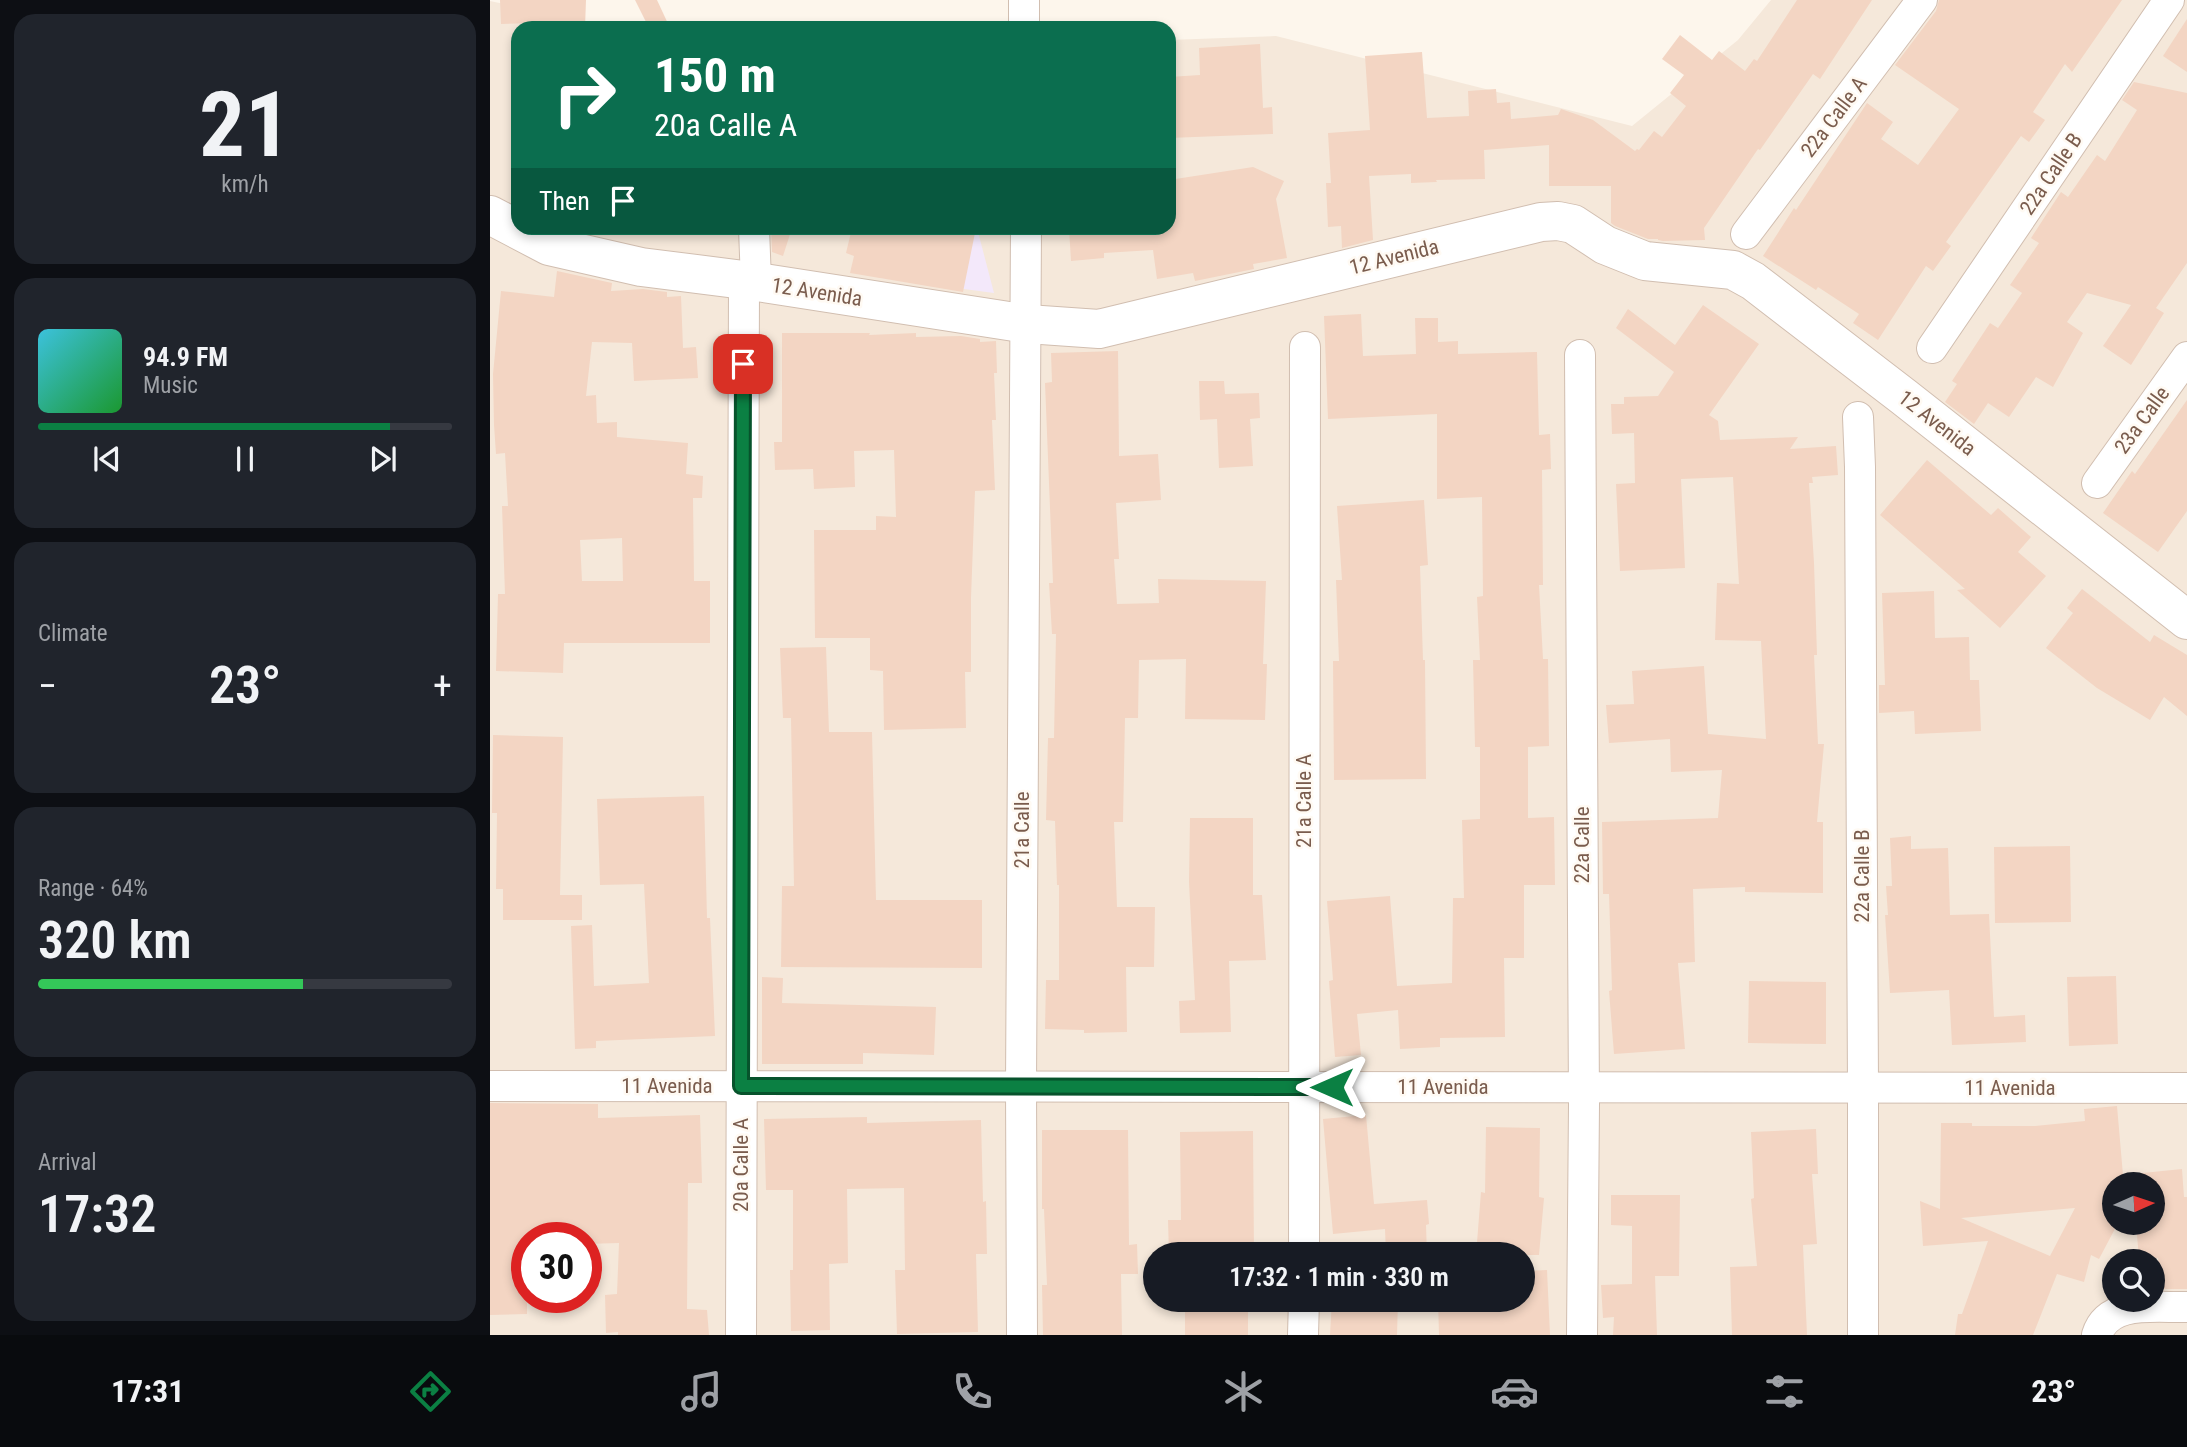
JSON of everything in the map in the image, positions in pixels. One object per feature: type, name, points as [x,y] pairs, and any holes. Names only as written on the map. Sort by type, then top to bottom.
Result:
[{"type":"street","points":[[1024,0],[1024,21]]},
{"type":"street","name":"22a Calle A","points":[[1746,234],[1922,0]]},
{"type":"street","name":"22a Calle B","points":[[1932,348],[2169,0]]},
{"type":"street","name":"12 Avenida","points":[[490,215],[511,226]]},
{"type":"street","name":"12 Avenida","points":[[528,235],[549,246],[641,267],[1027,324],[1099,329],[1541,222],[1573,224],[1605,245],[1645,261],[1733,270],[1754,281],[2187,620]]},
{"type":"street","name":"20a Calle A","points":[[741,1335],[741,1086],[750,281],[753,235]]},
{"type":"street","name":"21a Calle","points":[[1022,1335],[1026,235]]},
{"type":"street","name":"21a Calle A","points":[[1304,1242],[1305,347]]},
{"type":"street","name":"22a Calle","points":[[1580,355],[1582,1335]]},
{"type":"street","name":"23a Calle","points":[[2097,483],[2187,357]]},
{"type":"street","name":"22a Calle B","points":[[1857,417],[1860,481],[1863,1335]]},
{"type":"street","name":"11 Avenida","points":[[490,1086],[2187,1088]]},
{"type":"street","points":[[2103,1326],[2117,1311],[2130,1308],[2187,1307]]},
{"type":"street","points":[[1303,1335],[1304,1312]]},
{"type":"shaded area","points":[[1771,0],[2187,0],[2187,1335],[490,1335],[490,1],[582,21],[511,21],[511,235],[1176,235],[1176,40],[1276,36],[1632,126],[1738,40]]},
{"type":"shaded area","points":[[887,235],[979,235],[994,293],[881,278]]},
{"type":"building","points":[[500,0],[586,0],[585,21],[511,21],[511,24],[501,24]]},
{"type":"building","points":[[635,0],[657,0],[667,21],[646,21]]},
{"type":"building","points":[[1797,0],[1872,0],[1820,79],[1813,74],[1760,150],[1758,149],[1704,228],[1705,240],[1648,239],[1615,226],[1611,223],[1611,186],[1549,186],[1549,145],[1484,150],[1485,179],[1411,183],[1411,174],[1369,176],[1373,240],[1342,248],[1341,226],[1328,227],[1326,183],[1331,183],[1328,133],[1370,130],[1365,56],[1422,52],[1427,118],[1469,116],[1468,91],[1496,89],[1497,103],[1510,102],[1511,119],[1558,115],[1561,109],[1593,120],[1635,151],[1639,150],[1654,131],[1662,137],[1686,106],[1670,93],[1684,75],[1662,59],[1680,35],[1712,60],[1719,51],[1745,71],[1754,59],[1757,61]]},
{"type":"building","points":[[1939,0],[2122,0],[2072,72],[2065,64],[2033,112],[2045,120],[2029,142],[2021,136],[1946,242],[1951,246],[1933,271],[1926,266],[1878,340],[1853,323],[1859,314],[1763,256],[1867,103],[1893,122],[1881,139],[1918,165],[1959,109],[1895,65],[1936,11]]},
{"type":"building","points":[[2187,19],[2187,72],[2163,56]]},
{"type":"building","points":[[1260,44],[1263,108],[1272,107],[1273,134],[1176,138],[1176,77],[1200,75],[1199,48]]},
{"type":"building","points":[[2134,82],[2187,93],[2187,263],[2156,308],[2164,313],[2131,365],[2103,346],[2131,305],[2087,293],[2067,322],[2083,333],[2053,387],[2036,377],[2009,417],[1988,403],[1974,424],[1945,402],[1957,384],[1952,381],[1990,323],[1998,328],[2022,293],[2010,285],[2039,243],[2031,238],[2061,192],[2068,197],[2097,155],[2105,161],[2137,110],[2122,100]]},
{"type":"building","points":[[1253,167],[1284,181],[1276,199],[1287,258],[1253,264],[1254,269],[1195,281],[1193,273],[1157,279],[1153,250],[1104,253],[1104,258],[1071,261],[1069,235],[1176,235],[1176,179]]},
{"type":"building","points":[[771,235],[790,235],[783,256],[772,252]]},
{"type":"building","points":[[850,235],[975,235],[963,292],[850,273],[854,256],[846,253]]},
{"type":"building","points":[[557,271],[612,283],[611,291],[643,289],[667,292],[667,297],[681,296],[683,348],[696,347],[698,378],[634,381],[632,343],[592,342],[586,396],[596,395],[597,423],[617,422],[617,437],[688,443],[686,474],[703,476],[702,498],[693,498],[694,581],[710,581],[710,643],[564,643],[563,673],[496,671],[498,594],[505,594],[502,506],[508,506],[505,453],[496,454],[494,425],[493,374],[501,291],[554,297]],"holes":[[[622,538],[623,581],[582,581],[580,540]]]},
{"type":"building","points":[[1703,305],[1759,344],[1709,415],[1718,421],[1720,440],[1798,437],[1790,449],[1836,446],[1838,475],[1812,477],[1813,483],[1809,483],[1814,563],[1818,744],[1824,744],[1817,822],[1823,822],[1823,893],[1745,892],[1745,887],[1693,889],[1695,962],[1678,963],[1685,1049],[1614,1054],[1609,991],[1612,990],[1609,894],[1603,894],[1602,822],[1718,818],[1722,770],[1671,772],[1670,739],[1609,743],[1606,705],[1634,704],[1632,671],[1704,666],[1708,734],[1766,739],[1761,641],[1715,640],[1717,583],[1739,584],[1733,477],[1681,479],[1685,568],[1620,571],[1616,484],[1635,483],[1634,433],[1612,434],[1611,404],[1624,404],[1624,397],[1658,396],[1674,372],[1616,328],[1628,309],[1675,345]]},
{"type":"building","points":[[1361,314],[1363,356],[1416,354],[1415,318],[1438,318],[1438,342],[1458,341],[1458,354],[1537,352],[1539,435],[1550,434],[1551,469],[1542,470],[1543,585],[1539,585],[1543,659],[1548,659],[1549,746],[1528,747],[1528,818],[1554,817],[1555,885],[1524,885],[1524,958],[1504,958],[1505,1037],[1440,1038],[1440,1047],[1400,1049],[1398,1010],[1357,1014],[1361,1055],[1335,1057],[1327,901],[1390,896],[1397,986],[1452,983],[1453,898],[1464,898],[1462,820],[1480,819],[1480,747],[1475,747],[1473,660],[1480,660],[1477,597],[1483,596],[1482,497],[1437,499],[1437,414],[1328,419],[1324,316]]},
{"type":"building","points":[[782,333],[916,333],[916,337],[961,336],[980,339],[980,342],[996,341],[996,420],[992,420],[995,490],[975,491],[971,672],[965,672],[966,728],[884,730],[883,671],[870,670],[870,638],[815,638],[814,530],[876,530],[876,516],[896,517],[894,450],[854,451],[855,487],[814,489],[813,469],[775,470],[774,442],[782,442]]},
{"type":"building","points":[[1118,351],[1119,456],[1158,454],[1161,500],[1116,503],[1119,559],[1114,559],[1117,604],[1159,603],[1158,579],[1266,581],[1263,664],[1267,664],[1265,720],[1185,719],[1186,659],[1139,660],[1138,718],[1125,718],[1123,822],[1114,822],[1117,907],[1155,907],[1154,967],[1126,967],[1127,1032],[1084,1033],[1084,1030],[1045,1029],[1046,980],[1059,980],[1059,885],[1055,821],[1046,820],[1048,738],[1054,738],[1056,634],[1052,634],[1049,583],[1053,583],[1045,383],[1052,382],[1051,353]]},
{"type":"building","points":[[1199,381],[1224,381],[1225,394],[1259,393],[1260,418],[1250,419],[1253,466],[1219,468],[1217,419],[1200,420]]},
{"type":"building","points":[[2187,400],[2187,511],[2158,552],[2103,513],[2132,471],[2135,474]]},
{"type":"building","points":[[1927,460],[1991,515],[1998,508],[2031,537],[2018,552],[2046,576],[2000,628],[1957,590],[1965,589],[1880,515]]},
{"type":"building","points":[[1424,500],[1428,565],[1420,566],[1425,660],[1426,779],[1334,780],[1333,661],[1339,661],[1336,580],[1342,580],[1337,506]]},
{"type":"building","points":[[2082,589],[2150,642],[2154,635],[2187,655],[2187,716],[2164,697],[2150,720],[2097,688],[2046,648],[2073,613],[2067,608]]},
{"type":"building","points":[[1934,591],[1935,638],[1969,637],[1970,680],[1979,680],[1981,731],[1915,734],[1914,711],[1879,713],[1879,685],[1885,685],[1882,593]]},
{"type":"building","points":[[826,647],[829,732],[872,732],[876,900],[982,900],[982,968],[781,967],[782,886],[794,886],[791,718],[783,718],[780,648]]},
{"type":"building","points":[[493,735],[563,737],[560,895],[582,895],[582,920],[503,920],[503,889],[496,889],[497,813],[492,813]]},
{"type":"building","points":[[704,796],[707,918],[710,918],[715,1036],[596,1041],[596,1048],[575,1049],[571,926],[592,925],[594,986],[649,983],[644,884],[600,885],[597,799]]},
{"type":"building","points":[[1190,818],[1253,818],[1253,895],[1262,895],[1266,960],[1229,961],[1231,1032],[1180,1033],[1179,1001],[1195,1000],[1189,882]]},
{"type":"building","points":[[1911,836],[1911,849],[1948,848],[1950,915],[1989,914],[1994,1017],[2025,1015],[2026,1042],[1952,1045],[1949,990],[1890,993],[1885,915],[1888,915],[1886,886],[1892,886],[1890,838]]},
{"type":"building","points":[[2070,846],[2071,922],[1995,923],[1994,847]]},
{"type":"building","points":[[2116,976],[2118,1044],[2069,1046],[2067,977]]},
{"type":"building","points":[[762,977],[783,978],[782,1003],[936,1007],[934,1055],[863,1053],[863,1064],[762,1064]]},
{"type":"building","points":[[1749,981],[1826,982],[1826,1044],[1748,1043]]},
{"type":"building","points":[[490,1103],[598,1104],[598,1118],[700,1115],[702,1183],[688,1183],[687,1309],[707,1310],[709,1335],[606,1333],[605,1295],[617,1294],[619,1243],[602,1244],[602,1222],[511,1222],[511,1313],[527,1314],[490,1315]]},
{"type":"building","points":[[2117,1106],[2123,1172],[2102,1172],[2102,1236],[2111,1236],[2099,1259],[2091,1255],[2084,1282],[2057,1274],[2033,1335],[1955,1335],[1958,1314],[1962,1314],[1988,1241],[1923,1246],[1920,1201],[1940,1209],[1941,1123],[2035,1126],[2085,1121],[2084,1109]],"holes":[[[2075,1208],[2050,1256],[1961,1218]]]},
{"type":"building","points":[[1366,1115],[1374,1204],[1427,1200],[1429,1224],[1426,1225],[1427,1242],[1386,1242],[1385,1229],[1333,1234],[1323,1119]]},
{"type":"building","points":[[867,1117],[867,1123],[981,1120],[987,1254],[976,1254],[978,1332],[897,1334],[895,1270],[905,1270],[904,1188],[847,1189],[848,1263],[829,1264],[830,1330],[791,1331],[793,1190],[766,1190],[764,1119]]},
{"type":"building","points":[[1486,1127],[1540,1128],[1539,1197],[1544,1198],[1539,1255],[1535,1255],[1535,1242],[1477,1242],[1481,1192],[1485,1193]]},
{"type":"building","points":[[1816,1129],[1818,1174],[1812,1174],[1817,1244],[1803,1245],[1807,1335],[1732,1335],[1730,1267],[1757,1266],[1751,1199],[1754,1198],[1751,1132]]},
{"type":"building","points":[[1042,1130],[1128,1130],[1129,1245],[1137,1244],[1138,1274],[1121,1274],[1122,1335],[1043,1335],[1042,1285],[1047,1285],[1042,1209]]},
{"type":"building","points":[[1253,1131],[1254,1242],[1169,1242],[1168,1220],[1181,1220],[1180,1132]]},
{"type":"building","points":[[2182,1169],[2184,1197],[2187,1197],[2187,1289],[2165,1289],[2165,1249],[2138,1249],[2137,1236],[2165,1236],[2165,1172],[2152,1172]]},
{"type":"building","points":[[1611,1195],[1680,1195],[1679,1276],[1655,1276],[1657,1335],[1613,1335],[1614,1317],[1603,1318],[1601,1285],[1632,1284],[1632,1226],[1611,1225]]},
{"type":"building","points":[[1535,1270],[1547,1270],[1550,1335],[1439,1335],[1438,1312],[1535,1312]]},
{"type":"building","points":[[1185,1312],[1248,1312],[1248,1335],[1185,1335]]},
{"type":"building","points":[[1331,1312],[1398,1312],[1397,1335],[1330,1335]]},
{"type":"route","points":[[743,364],[741,1086],[1332,1087]]}]
